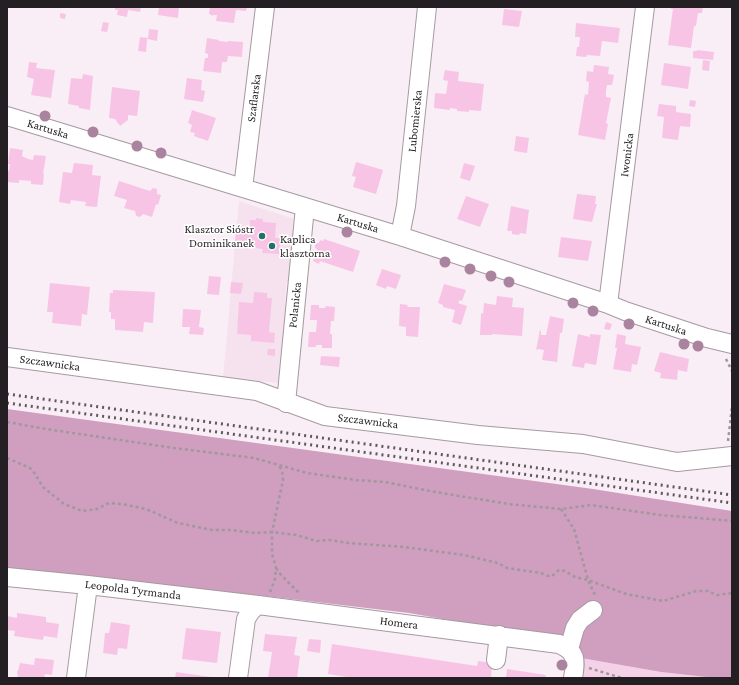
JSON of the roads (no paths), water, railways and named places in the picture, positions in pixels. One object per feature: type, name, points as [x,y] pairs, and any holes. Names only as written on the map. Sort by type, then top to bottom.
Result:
[{"type":"street","name":"Szaflarska","points":[[243,188],[265,7]]},
{"type":"street","name":"Lubomierska","points":[[400,236],[406,206],[427,7]]},
{"type":"street","name":"Iwonicka","points":[[608,304],[645,7]]},
{"type":"street","name":"Kartuska","points":[[7,116],[400,236],[707,338],[732,344]]},
{"type":"street","name":"Polanicka","points":[[286,403],[305,207]]},
{"type":"street","name":"Szczawnicka","points":[[7,357],[256,391],[325,416],[478,435],[583,444],[677,462],[730,456]]},
{"type":"street","name":"Leopolda Tyrmanda","points":[[7,577],[262,605]]},
{"type":"street","points":[[76,678],[88,585]]},
{"type":"street","points":[[238,678],[246,619],[251,610],[262,605]]},
{"type":"street","name":"Homera","points":[[262,605],[499,635],[569,659]]},
{"type":"street","points":[[569,659],[575,628],[580,620],[593,610]]},
{"type":"street","points":[[496,660],[499,635]]},
{"type":"railway","points":[[7,394],[732,495]]},
{"type":"railway","points":[[7,403],[732,503]]},
{"type":"place","name":"Klasztor Sióstr Dominikanek","points":[[262,236]]},
{"type":"place","name":"Kaplica klasztorna","points":[[272,246]]}]
